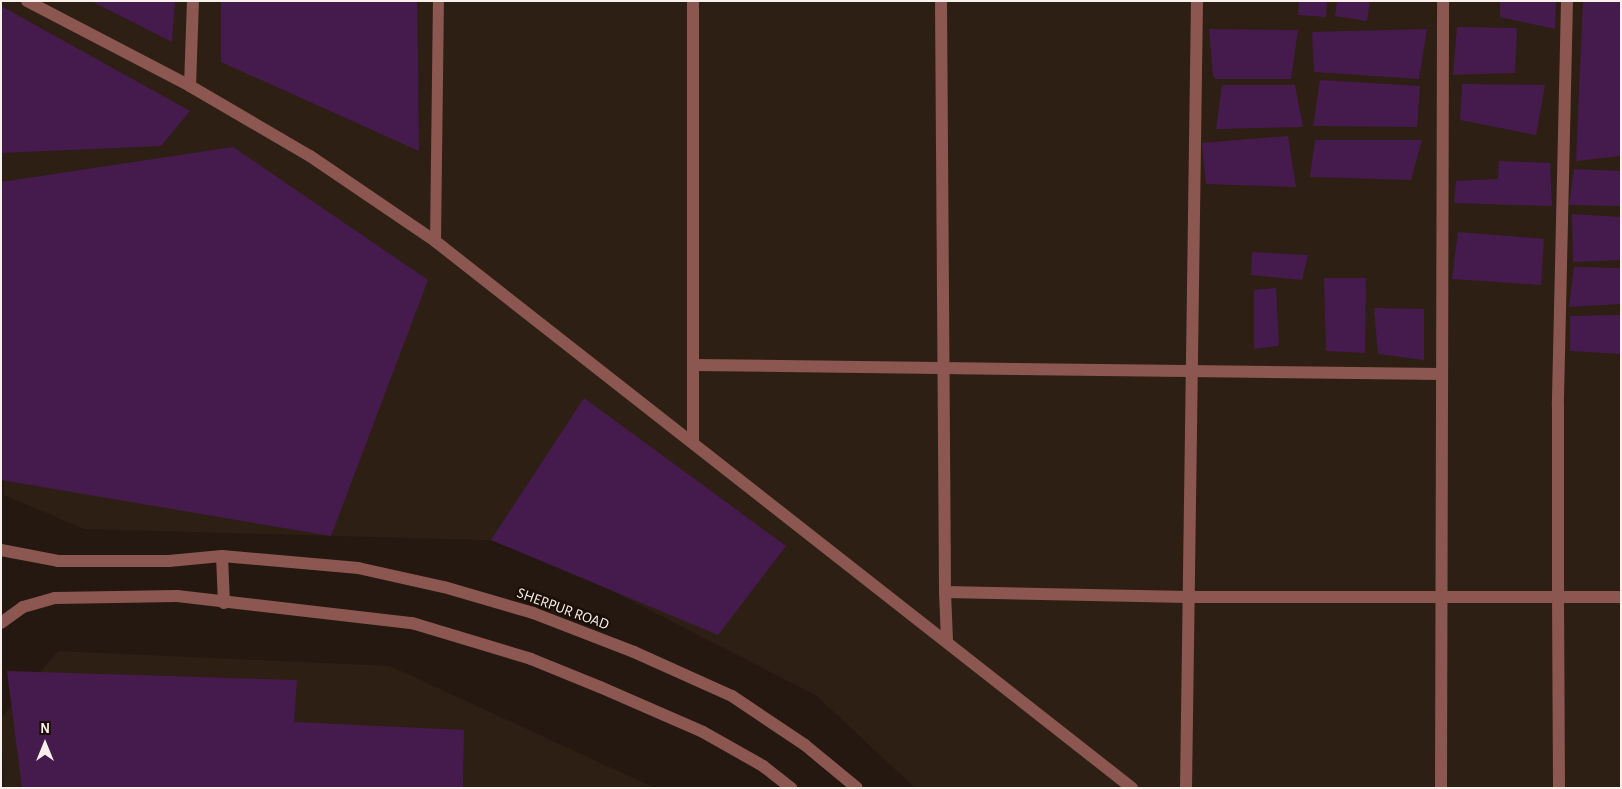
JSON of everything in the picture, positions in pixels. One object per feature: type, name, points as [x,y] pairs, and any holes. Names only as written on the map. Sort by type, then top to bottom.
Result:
[{"type":"street","points":[[28,1],[190,86],[310,156],[435,241],[947,640],[1132,788]]},
{"type":"street","points":[[190,86],[193,1]]},
{"type":"street","points":[[693,1],[693,441]]},
{"type":"street","points":[[941,1],[945,592],[947,640]]},
{"type":"street","points":[[1186,788],[1198,1]]},
{"type":"street","points":[[1441,788],[1443,1]]},
{"type":"street","points":[[1559,788],[1558,406],[1567,1]]},
{"type":"street","points":[[694,366],[944,370],[1192,369],[1441,374]]},
{"type":"street","name":"SHERPUR ROAD","points":[[1,550],[58,561],[169,561],[222,556],[358,568],[444,587],[533,613],[634,652],[732,696],[805,745],[857,788]]},
{"type":"street","points":[[222,556],[224,602]]},
{"type":"street","points":[[945,592],[1188,597],[1440,599],[1621,597]]},
{"type":"street","points":[[1,623],[23,607],[55,598],[177,596],[412,623],[469,639],[600,687],[703,732],[762,766],[791,788]]},
{"type":"lane","points":[[435,241],[438,1]]},
{"type":"shaded area","points":[[1,1],[1621,1],[1621,788],[915,788],[817,696],[515,541],[84,529],[4,495]]},
{"type":"shaded area","points":[[58,651],[390,666],[655,788],[4,788],[1,718]]},
{"type":"building","points":[[91,1],[175,1],[172,42]]},
{"type":"building","points":[[221,1],[417,1],[419,151],[221,62]]},
{"type":"building","points":[[1299,1],[1327,1],[1326,17],[1298,15]]},
{"type":"building","points":[[1337,1],[1370,1],[1367,21],[1335,16]]},
{"type":"building","points":[[1500,1],[1556,1],[1555,29],[1500,17]]},
{"type":"building","points":[[1583,1],[1621,1],[1621,156],[1576,161]]},
{"type":"building","points":[[1,6],[190,111],[161,146],[1,153]]},
{"type":"building","points":[[1457,27],[1517,28],[1515,73],[1453,75]]},
{"type":"building","points":[[1209,29],[1298,30],[1291,79],[1216,79],[1213,76]]},
{"type":"building","points":[[1427,29],[1419,79],[1314,72],[1312,32]]},
{"type":"building","points":[[1320,80],[1420,86],[1417,127],[1313,126]]},
{"type":"building","points":[[1462,84],[1545,85],[1536,135],[1460,120]]},
{"type":"building","points":[[1222,85],[1295,85],[1303,127],[1216,129]]},
{"type":"building","points":[[1288,136],[1296,187],[1206,184],[1202,143]]},
{"type":"building","points":[[1315,140],[1422,140],[1411,180],[1310,177]]},
{"type":"building","points":[[233,147],[428,280],[331,536],[1,480],[1,182]]},
{"type":"building","points":[[1499,161],[1550,163],[1552,206],[1454,203],[1456,181],[1498,179]]},
{"type":"building","points":[[1574,169],[1621,171],[1621,206],[1569,205]]},
{"type":"building","points":[[1572,214],[1621,217],[1621,260],[1573,262]]},
{"type":"building","points":[[1458,232],[1544,239],[1541,285],[1452,279]]},
{"type":"building","points":[[1252,252],[1308,255],[1302,280],[1251,275]]},
{"type":"building","points":[[1574,267],[1621,268],[1621,304],[1569,307]]},
{"type":"building","points":[[1324,278],[1366,278],[1365,353],[1326,351]]},
{"type":"building","points":[[1276,288],[1279,346],[1254,349],[1254,290]]},
{"type":"building","points":[[1374,308],[1424,309],[1424,360],[1378,354]]},
{"type":"building","points":[[1621,315],[1621,354],[1570,351],[1570,316]]},
{"type":"building","points":[[584,398],[786,546],[718,635],[491,540]]},
{"type":"building","points":[[7,671],[297,680],[294,722],[464,730],[463,788],[22,788]]}]
